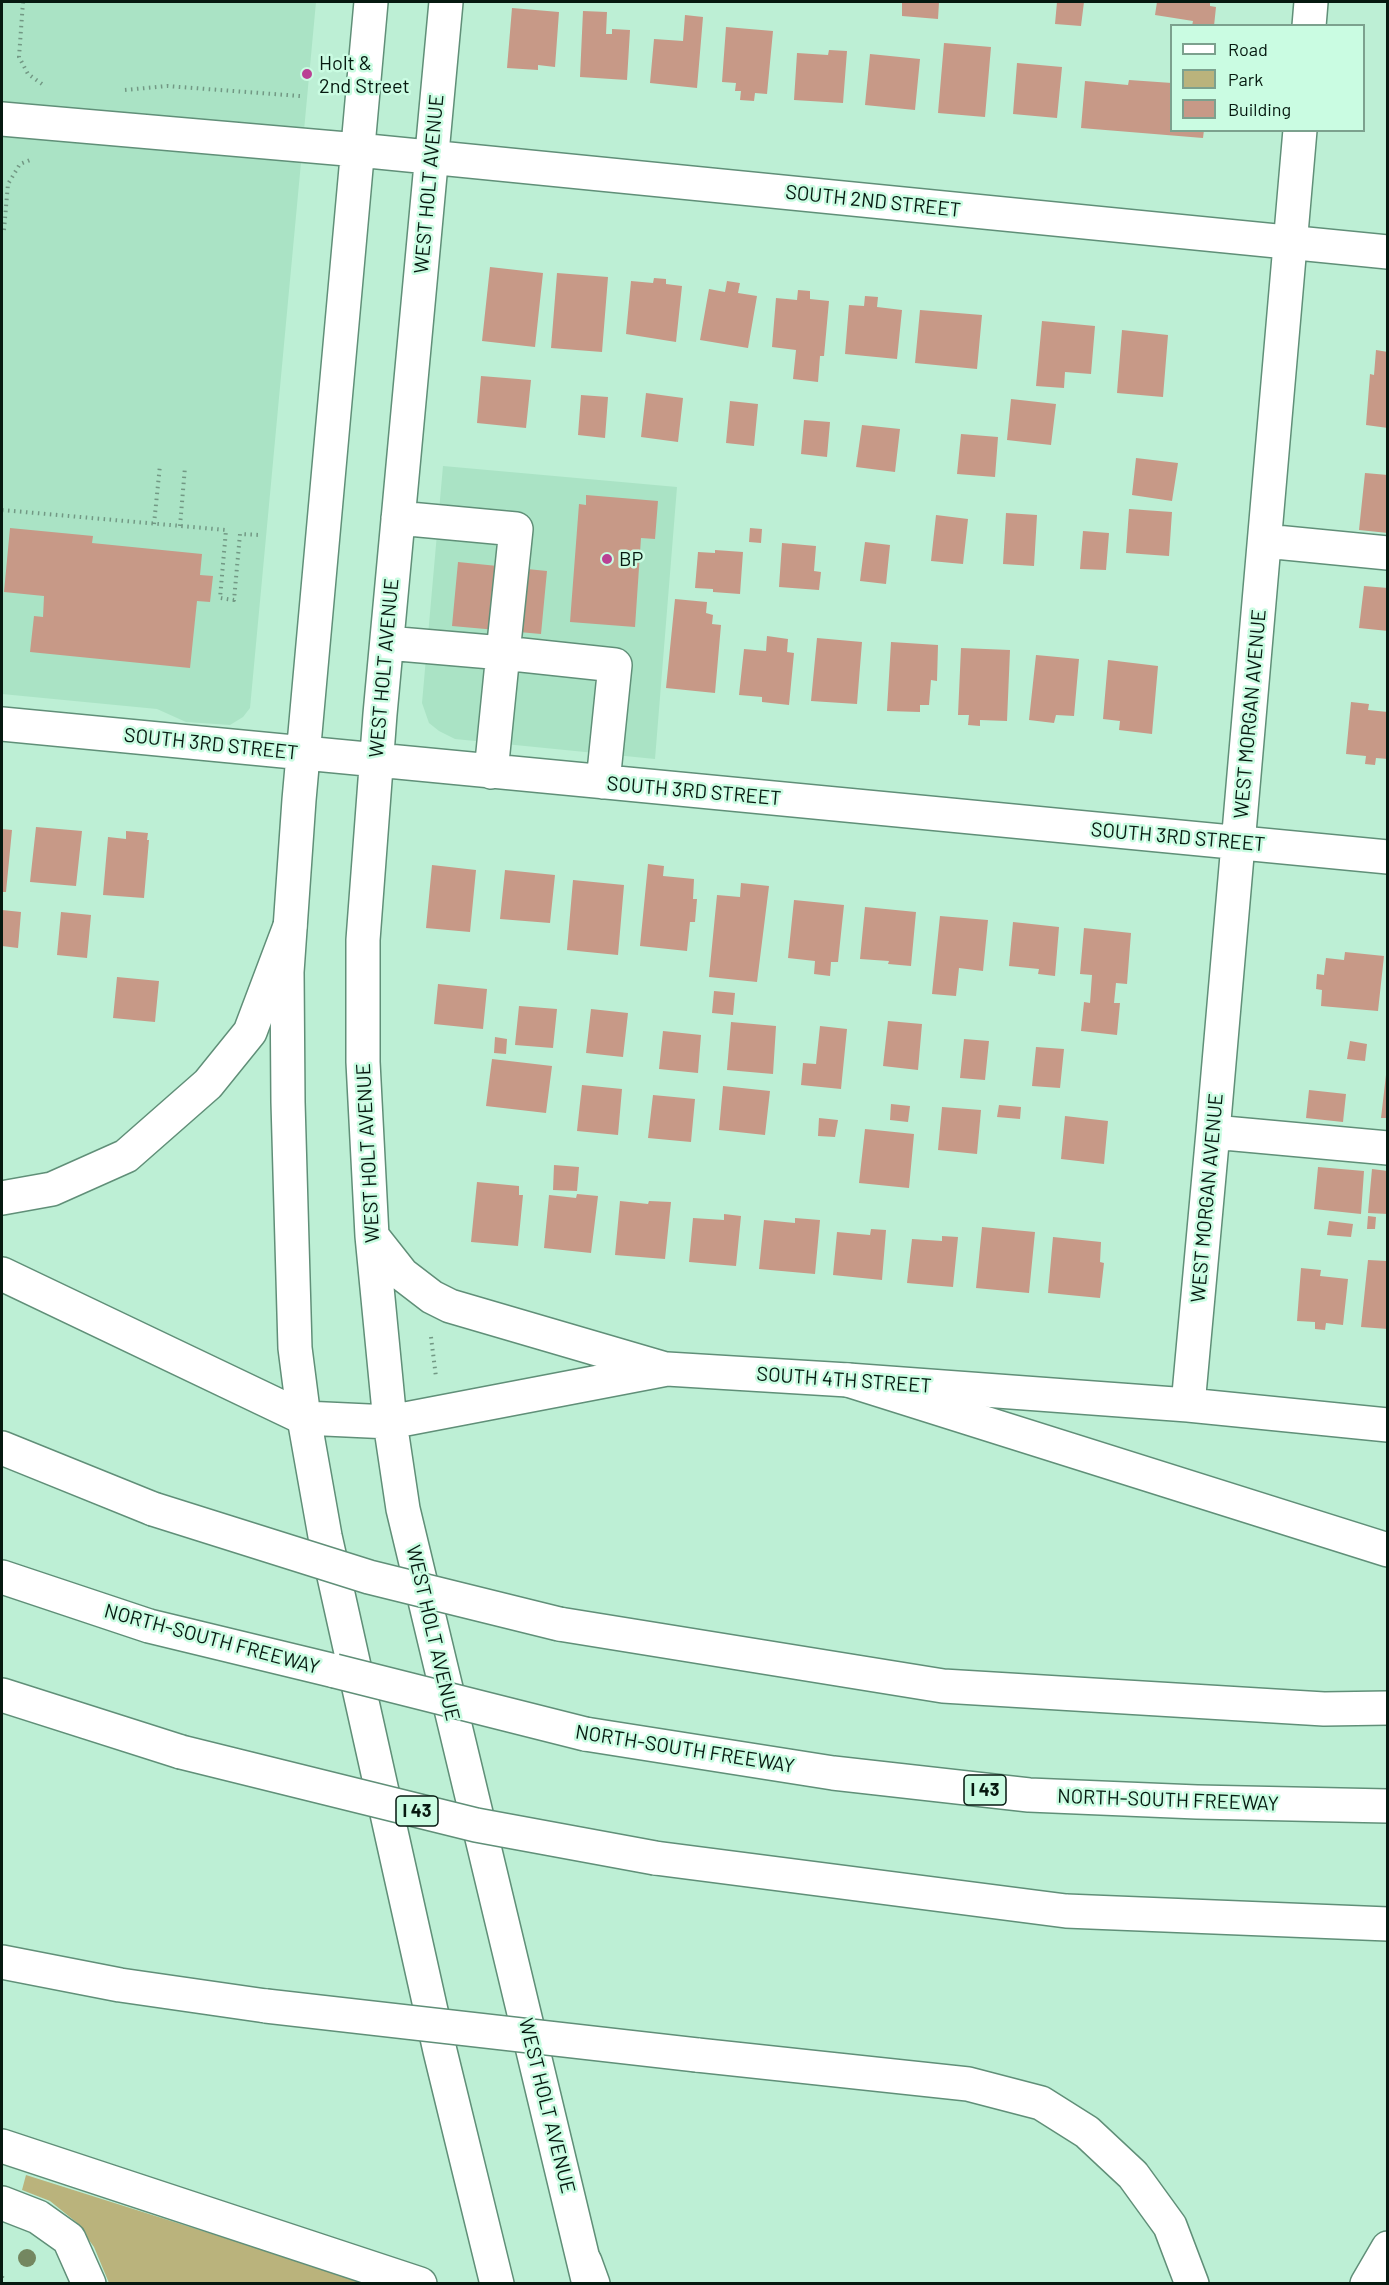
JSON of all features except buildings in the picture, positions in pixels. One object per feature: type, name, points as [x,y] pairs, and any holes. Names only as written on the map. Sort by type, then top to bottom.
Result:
[{"type":"main road","points":[[371,2],[303,753],[287,972],[295,1348],[324,1536],[440,2051],[496,2283]]},
{"type":"main road","name":"WEST HOLT AVENUE","points":[[446,2],[376,760],[363,940],[363,1062],[372,1236],[390,1422],[403,1509],[589,2276]]},
{"type":"main road","points":[[1309,24],[1311,2]]},
{"type":"main road","name":"SOUTH 2ND STREET","points":[[2,119],[358,150],[1388,252]]},
{"type":"main road","name":"WEST MORGAN AVENUE","points":[[1188,1405],[1300,132]]},
{"type":"main road","points":[[398,518],[516,529],[491,772]]},
{"type":"main road","points":[[1265,541],[1388,553]]},
{"type":"main road","points":[[387,643],[615,665],[603,782]]},
{"type":"main road","name":"SOUTH 3RD STREET","points":[[2,724],[1388,857]]},
{"type":"main road","points":[[2,1198],[52,1189],[126,1156],[208,1084],[250,1032],[290,926]]},
{"type":"main road","points":[[1213,1132],[1388,1148]]},
{"type":"main road","points":[[372,1236],[402,1274],[432,1297],[450,1306],[667,1369]]},
{"type":"main road","points":[[2,1274],[304,1418]]},
{"type":"main road","name":"SOUTH 4TH STREET","points":[[304,1418],[390,1422],[667,1369],[1188,1405],[1388,1425]]},
{"type":"main road","points":[[848,1380],[1388,1550]]},
{"type":"main road","points":[[2,1448],[153,1509],[369,1577],[560,1624],[943,1686],[1324,1709],[1388,1708]]},
{"type":"main road","name":"NORTH-SOUTH FREEWAY","points":[[2,1577],[149,1626],[585,1734],[833,1773],[1029,1795],[1197,1802],[1388,1806]]},
{"type":"main road","name":"I 43","points":[[2,1695],[181,1752],[476,1825],[655,1858],[1066,1911],[1388,1924]]},
{"type":"main road","points":[[2,1962],[120,1984],[266,2006],[968,2084],[1041,2103],[1087,2132],[1133,2175],[1170,2226],[1192,2283]]},
{"type":"main road","points":[[2,2146],[420,2283]]},
{"type":"main road","points":[[2,2203],[38,2217],[69,2239],[89,2283]]},
{"type":"main road","points":[[1367,2283],[1388,2248]]},
{"type":"path","points":[[23,2],[19,57],[28,74],[50,90]]},
{"type":"path","points":[[120,90],[167,86],[300,96]]},
{"type":"path","points":[[4,230],[8,184],[20,164],[40,157]]},
{"type":"path","points":[[154,524],[160,465]]},
{"type":"path","points":[[180,526],[185,467]]},
{"type":"path","points":[[2,510],[226,530],[220,598],[234,600],[240,534],[260,536]]},
{"type":"path","points":[[430,1333],[436,1378]]},
{"type":"path","points":[[2,2277],[6,2272]]},
{"type":"shaded area","points":[[2,2],[316,2],[250,708],[243,717],[230,725],[186,722],[157,709],[2,694]]},
{"type":"shaded area","points":[[443,466],[677,487],[655,759],[455,739],[429,723],[422,703]]},
{"type":"green space","points":[[26,2175],[367,2283],[109,2283],[94,2247],[76,2222],[50,2201],[22,2190]]},
{"type":"place","name":"Holt & 2nd Street","points":[[307,74]]},
{"type":"place","name":"BP","points":[[607,559]]}]
